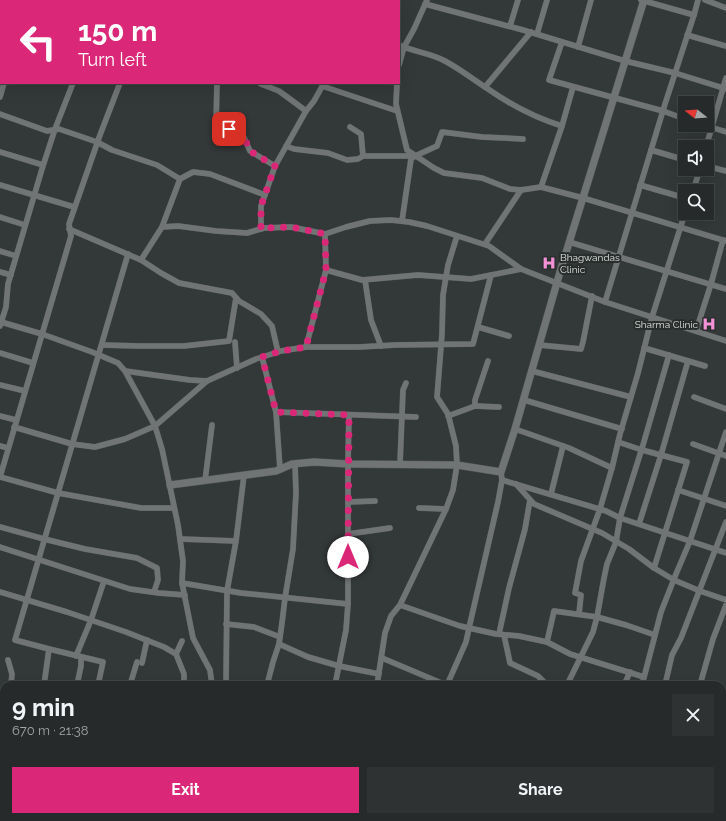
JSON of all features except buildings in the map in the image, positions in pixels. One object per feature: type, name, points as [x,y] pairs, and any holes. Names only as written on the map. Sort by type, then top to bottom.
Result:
[{"type":"street","points":[[510,26],[518,0]]},
{"type":"street","points":[[537,34],[547,0]]},
{"type":"street","points":[[578,47],[591,0]]},
{"type":"street","points":[[448,681],[466,642],[498,502],[502,480],[501,472],[516,429],[569,242],[626,61],[643,0],[694,15]]},
{"type":"street","points":[[605,302],[698,0]]},
{"type":"street","points":[[704,0],[726,8]]},
{"type":"street","points":[[562,126],[546,121],[513,105],[464,72],[443,60],[401,46],[414,29],[426,2],[626,61],[675,73],[725,88]]},
{"type":"street","points":[[485,87],[531,32]]},
{"type":"street","points":[[687,35],[726,46]]},
{"type":"street","points":[[562,42],[549,80],[678,116]]},
{"type":"street","points":[[714,122],[725,88],[726,78]]},
{"type":"street","points":[[0,97],[4,84]]},
{"type":"street","points":[[73,84],[54,129],[25,225],[8,284],[6,307],[1,324],[42,334],[99,355],[118,363],[125,371],[155,426],[162,449],[180,539],[183,561],[182,583],[193,638],[210,670],[211,681]]},
{"type":"street","points":[[120,84],[74,207],[69,224],[70,236],[0,477],[58,493],[141,508],[174,508]]},
{"type":"street","points":[[216,84],[216,126],[242,132],[250,151],[275,166]]},
{"type":"street","points":[[261,84],[279,91],[306,111]]},
{"type":"street","points":[[397,84],[396,104],[406,150],[444,173],[482,178],[510,189],[521,190],[541,187],[725,240],[696,331]]},
{"type":"street","points":[[261,229],[261,206],[275,166],[306,111],[314,101],[323,85],[397,111]]},
{"type":"street","points":[[541,187],[562,126],[573,87]]},
{"type":"street","points":[[0,114],[47,130],[59,129],[97,142],[112,150],[158,165],[180,179]]},
{"type":"street","points":[[350,127],[361,134],[364,156]]},
{"type":"street","points":[[714,129],[726,132]]},
{"type":"street","points":[[402,221],[411,159],[437,146],[442,132],[482,137],[523,139]]},
{"type":"street","points":[[286,146],[294,149],[328,153],[348,160],[358,159],[364,156],[415,156]]},
{"type":"street","points":[[651,150],[678,158]]},
{"type":"street","points":[[0,152],[43,165]]},
{"type":"street","points":[[714,168],[726,171]]},
{"type":"street","points":[[141,260],[162,227],[180,179],[193,172],[210,174],[265,195]]},
{"type":"street","points":[[0,185],[74,207]]},
{"type":"street","points":[[640,185],[678,196]]},
{"type":"street","points":[[485,244],[521,190]]},
{"type":"street","points":[[0,217],[25,225]]},
{"type":"street","points":[[162,227],[178,226],[247,234],[264,228],[291,227],[325,234],[370,221],[391,220],[428,226],[485,244],[522,269],[605,302],[726,340]]},
{"type":"street","points":[[579,614],[581,595],[575,594],[581,561],[600,509],[652,317],[684,220]]},
{"type":"street","points":[[69,229],[141,260],[179,283],[232,293],[239,301],[261,314],[272,326],[278,352]]},
{"type":"street","points":[[306,347],[326,270],[325,234]]},
{"type":"street","points":[[378,681],[385,633],[391,616],[400,605],[446,509],[453,490],[457,465],[456,446],[448,416],[437,397],[443,295],[448,265],[457,236]]},
{"type":"street","points":[[569,242],[726,289]]},
{"type":"street","points":[[0,251],[16,256]]},
{"type":"street","points":[[99,681],[103,662],[15,640],[128,254]]},
{"type":"street","points":[[326,270],[365,280],[418,275],[471,279],[522,269]]},
{"type":"street","points":[[0,272],[11,275]]},
{"type":"street","points":[[14,427],[72,444],[94,447],[125,439],[155,426],[207,381],[256,359],[278,352],[306,347],[474,344],[490,275]]},
{"type":"street","points":[[365,280],[371,320],[380,346]]},
{"type":"street","points":[[539,345],[581,349],[592,296]]},
{"type":"street","points":[[102,345],[184,346],[229,341],[236,298]]},
{"type":"street","points":[[478,327],[509,336]]},
{"type":"street","points":[[235,342],[237,368]]},
{"type":"street","points":[[644,348],[705,366]]},
{"type":"street","points":[[0,353],[33,363]]},
{"type":"street","points":[[569,681],[593,632],[607,564],[616,542],[620,518],[642,450],[669,355]]},
{"type":"street","points":[[262,357],[276,412],[280,469]]},
{"type":"street","points":[[475,406],[475,400],[488,361]]},
{"type":"street","points":[[639,524],[661,455],[688,361]]},
{"type":"street","points":[[125,371],[207,381]]},
{"type":"street","points":[[532,371],[631,397]]},
{"type":"street","points":[[400,464],[403,390],[406,383]]},
{"type":"street","points":[[0,385],[25,391]]},
{"type":"street","points":[[694,397],[726,408]]},
{"type":"street","points":[[524,400],[622,429]]},
{"type":"street","points":[[448,416],[475,406],[499,407]]},
{"type":"street","points":[[276,412],[416,417]]},
{"type":"street","points":[[336,681],[346,630],[348,604],[349,415]]},
{"type":"street","points":[[0,416],[16,420]]},
{"type":"street","points":[[205,480],[212,424]]},
{"type":"street","points":[[516,429],[563,446],[612,468]]},
{"type":"street","points":[[643,681],[661,612],[690,541],[726,432]]},
{"type":"street","points":[[618,442],[687,462],[654,568]]},
{"type":"street","points":[[693,444],[726,456]]},
{"type":"street","points":[[0,446],[8,448]]},
{"type":"street","points":[[551,494],[563,446]]},
{"type":"street","points":[[170,485],[276,471],[292,464],[314,462],[348,464],[457,465],[501,472]]},
{"type":"street","points":[[268,681],[279,644],[293,549],[296,493],[295,464]]},
{"type":"street","points":[[226,681],[227,591],[236,541],[244,475]]},
{"type":"street","points":[[502,480],[606,510],[620,518],[726,553]]},
{"type":"street","points":[[516,484],[534,504],[602,533],[629,549],[654,568],[674,580],[726,600]]},
{"type":"street","points":[[678,490],[726,506]]},
{"type":"street","points":[[530,500],[525,529],[509,588],[502,634],[510,663],[538,676],[543,681]]},
{"type":"street","points":[[348,502],[375,501]]},
{"type":"street","points":[[419,508],[446,509]]},
{"type":"street","points":[[666,681],[672,655],[681,638],[726,522]]},
{"type":"street","points":[[0,527],[44,540],[137,558],[157,568],[158,580],[154,592]]},
{"type":"street","points":[[348,534],[390,528]]},
{"type":"street","points":[[180,539],[236,541]]},
{"type":"street","points":[[0,547],[130,589],[185,595]]},
{"type":"street","points":[[79,681],[81,666],[79,657],[104,580]]},
{"type":"street","points":[[182,583],[241,593],[348,604]]},
{"type":"street","points":[[0,592],[91,620],[164,647],[176,654],[184,674],[184,681]]},
{"type":"street","points":[[400,605],[460,626],[547,642],[570,654],[644,677]]},
{"type":"street","points":[[701,681],[713,639],[726,605]]},
{"type":"street","points":[[547,642],[554,610],[597,617],[655,635]]},
{"type":"street","points":[[226,624],[254,627],[280,636]]},
{"type":"street","points":[[132,681],[147,640]]},
{"type":"street","points":[[176,654],[182,641]]},
{"type":"street","points":[[279,644],[308,656],[339,666],[379,674]]},
{"type":"street","points":[[45,681],[49,649]]},
{"type":"street","points":[[382,658],[437,681]]},
{"type":"street","points":[[8,660],[12,674],[11,681]]},
{"type":"street","points":[[626,681],[630,672]]},
{"type":"place","name":"Bhagwandas Clinic","points":[[549,263]]},
{"type":"place","name":"Sharma Clinic","points":[[709,324]]},
{"type":"route","points":[[229,129],[242,132],[250,151],[275,166],[261,206],[261,229],[291,227],[325,234],[326,270],[306,347],[281,351],[262,357],[276,412],[349,415],[348,557]]}]
